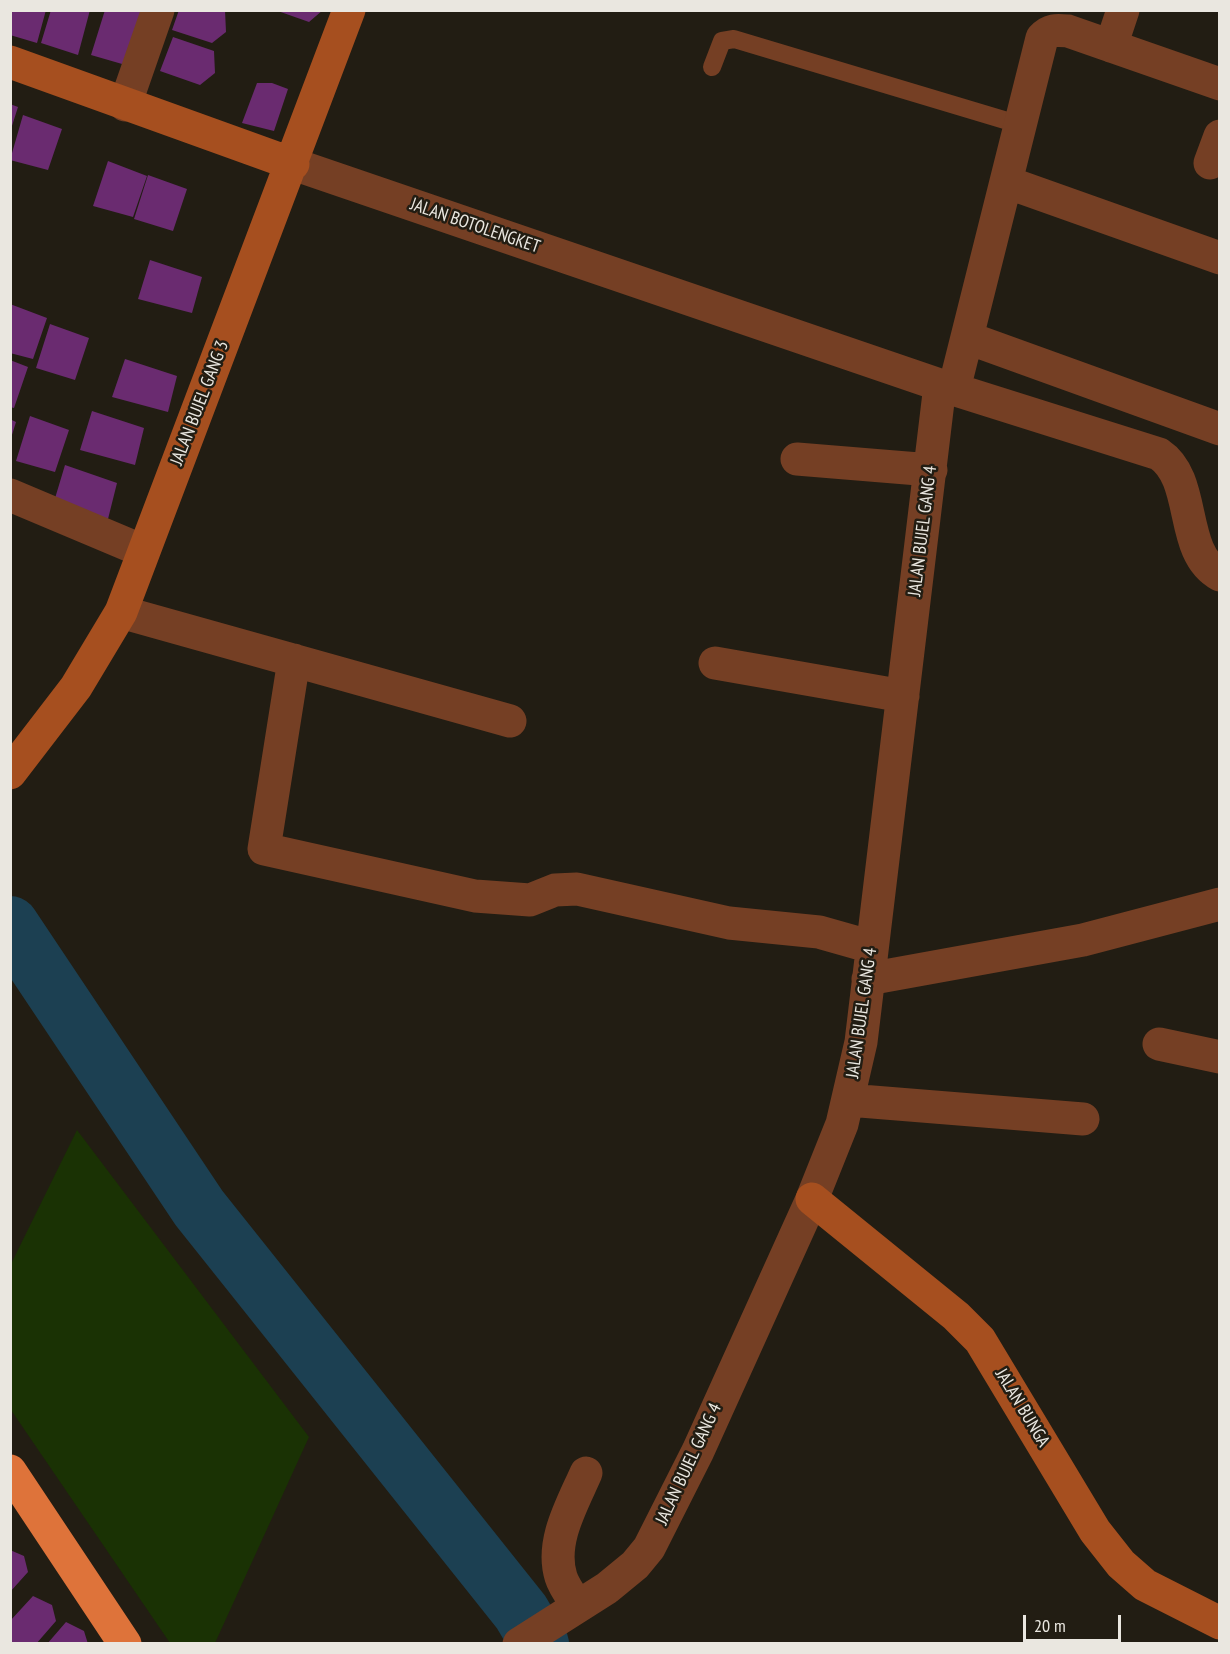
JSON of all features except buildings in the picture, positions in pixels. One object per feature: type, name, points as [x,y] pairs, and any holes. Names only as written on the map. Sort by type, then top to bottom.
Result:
[{"type":"highway","points":[[10,1471],[125,1644]]},
{"type":"street","points":[[125,105],[158,10]]},
{"type":"street","name":"JALAN BUJEL GANG 3","points":[[10,773],[76,687],[121,612],[293,164],[349,10]]},
{"type":"street","points":[[1123,10],[1111,46],[1220,84]]},
{"type":"street","name":"JALAN BUJEL GANG 4","points":[[519,1644],[622,1576],[649,1548],[698,1451],[812,1199],[842,1124],[861,1042],[931,470],[947,387],[968,338],[1042,38],[1050,31],[1068,31],[1111,46]]},
{"type":"street","name":"JALAN BOTOLENGKET","points":[[10,62],[293,164],[947,387],[1160,454],[1166,458],[1179,484],[1203,563],[1220,575]]},
{"type":"street","points":[[1006,182],[1220,258]]},
{"type":"street","points":[[968,338],[1220,429]]},
{"type":"street","points":[[797,459],[931,470]]},
{"type":"street","points":[[10,495],[143,551]]},
{"type":"street","points":[[121,612],[510,721]]},
{"type":"street","points":[[294,660],[264,849],[476,896],[530,900],[555,890],[578,890],[729,923],[819,932],[872,947]]},
{"type":"street","points":[[715,663],[903,696]]},
{"type":"street","points":[[866,994],[1220,904]]},
{"type":"street","points":[[1159,1044],[1220,1057]]},
{"type":"street","points":[[848,1100],[1083,1119]]},
{"type":"street","name":"JALAN BUNGA","points":[[812,1199],[956,1316],[980,1340],[1095,1531],[1121,1564],[1145,1585],[1220,1623]]},
{"type":"street","points":[[566,1613],[559,1549],[564,1523],[586,1473]]},
{"type":"lane","points":[[712,67],[722,41],[734,39],[1021,125]]},
{"type":"green space","points":[[77,1130],[309,1437],[215,1643],[170,1643],[11,1410],[11,1264]]},
{"type":"waterway","points":[[10,925],[199,1208],[521,1612],[540,1644]]}]
